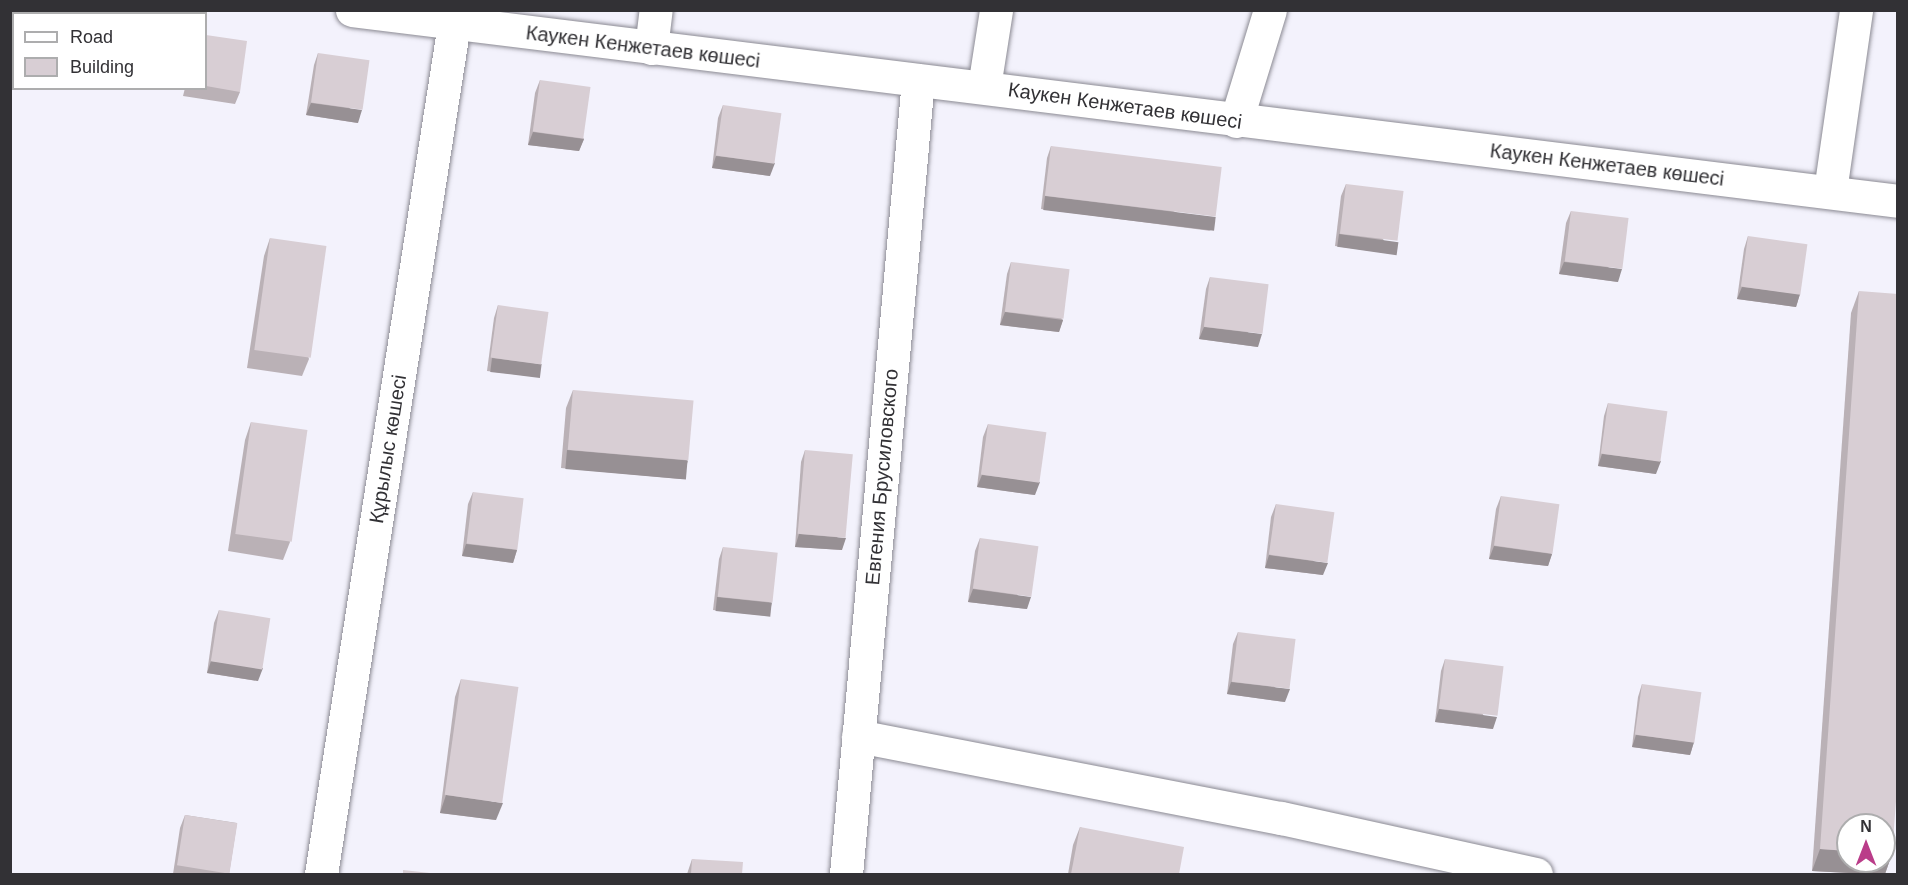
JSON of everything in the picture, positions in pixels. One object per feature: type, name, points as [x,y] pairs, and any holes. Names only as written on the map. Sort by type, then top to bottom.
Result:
[{"type":"street","name":"Каукен Кенжетаев көшесі","points":[[352,10],[1898,201]]},
{"type":"street","points":[[651,48],[656,10]]},
{"type":"street","points":[[984,87],[996,10]]},
{"type":"street","points":[[1236,121],[1270,10]]},
{"type":"street","points":[[1830,191],[1856,10]]},
{"type":"street","name":"Құрылыс көшесі","points":[[321,874],[454,24]]},
{"type":"street","name":"Евгения Брусиловского","points":[[846,874],[918,80]]},
{"type":"street","points":[[858,736],[1281,818],[1536,874]]},
{"type":"building","points":[[207,35],[247,41],[240,92],[207,86]]},
{"type":"building","points":[[318,53],[369,60],[363,110],[311,103]]},
{"type":"building","points":[[540,80],[591,87],[583,139],[533,131]]},
{"type":"building","points":[[723,105],[781,113],[774,164],[716,156]]},
{"type":"building","points":[[1051,146],[1222,167],[1216,217],[1045,196]]},
{"type":"building","points":[[1346,184],[1404,191],[1397,241],[1340,234]]},
{"type":"building","points":[[1571,211],[1629,218],[1622,269],[1565,262]]},
{"type":"building","points":[[1748,236],[1807,244],[1800,295],[1741,287]]},
{"type":"building","points":[[270,238],[326,246],[311,358],[254,350]]},
{"type":"building","points":[[1011,262],[1070,269],[1063,319],[1005,312]]},
{"type":"building","points":[[1210,277],[1269,284],[1262,334],[1204,327]]},
{"type":"building","points":[[1859,291],[1898,294],[1898,775],[1895,813],[1836,813],[1836,850],[1820,849]]},
{"type":"building","points":[[498,305],[549,312],[541,365],[491,357]]},
{"type":"building","points":[[573,390],[694,401],[688,460],[568,450]]},
{"type":"building","points":[[1608,403],[1667,411],[1660,462],[1601,454]]},
{"type":"building","points":[[251,422],[307,430],[292,542],[235,534]]},
{"type":"building","points":[[988,424],[1046,432],[1039,483],[981,475]]},
{"type":"building","points":[[805,450],[853,454],[845,538],[798,534]]},
{"type":"building","points":[[473,492],[524,498],[517,550],[467,544]]},
{"type":"building","points":[[1501,496],[1559,504],[1552,554],[1494,546]]},
{"type":"building","points":[[1276,504],[1334,512],[1327,563],[1269,555]]},
{"type":"building","points":[[980,538],[1038,546],[1031,597],[973,589]]},
{"type":"building","points":[[723,547],[778,553],[772,602],[718,597]]},
{"type":"building","points":[[219,610],[270,618],[262,669],[211,661]]},
{"type":"building","points":[[1238,632],[1296,639],[1289,689],[1232,682]]},
{"type":"building","points":[[1445,659],[1504,666],[1497,716],[1439,709]]},
{"type":"building","points":[[461,679],[518,687],[502,803],[445,795]]},
{"type":"building","points":[[1642,684],[1701,692],[1694,743],[1635,735]]},
{"type":"building","points":[[185,815],[237,823],[229,874],[177,865]]},
{"type":"building","points":[[1080,827],[1184,847],[1179,874],[1071,874]]},
{"type":"building","points":[[692,859],[743,862],[742,874],[691,874]]},
{"type":"building","points":[[403,870],[439,874],[403,874]]}]
